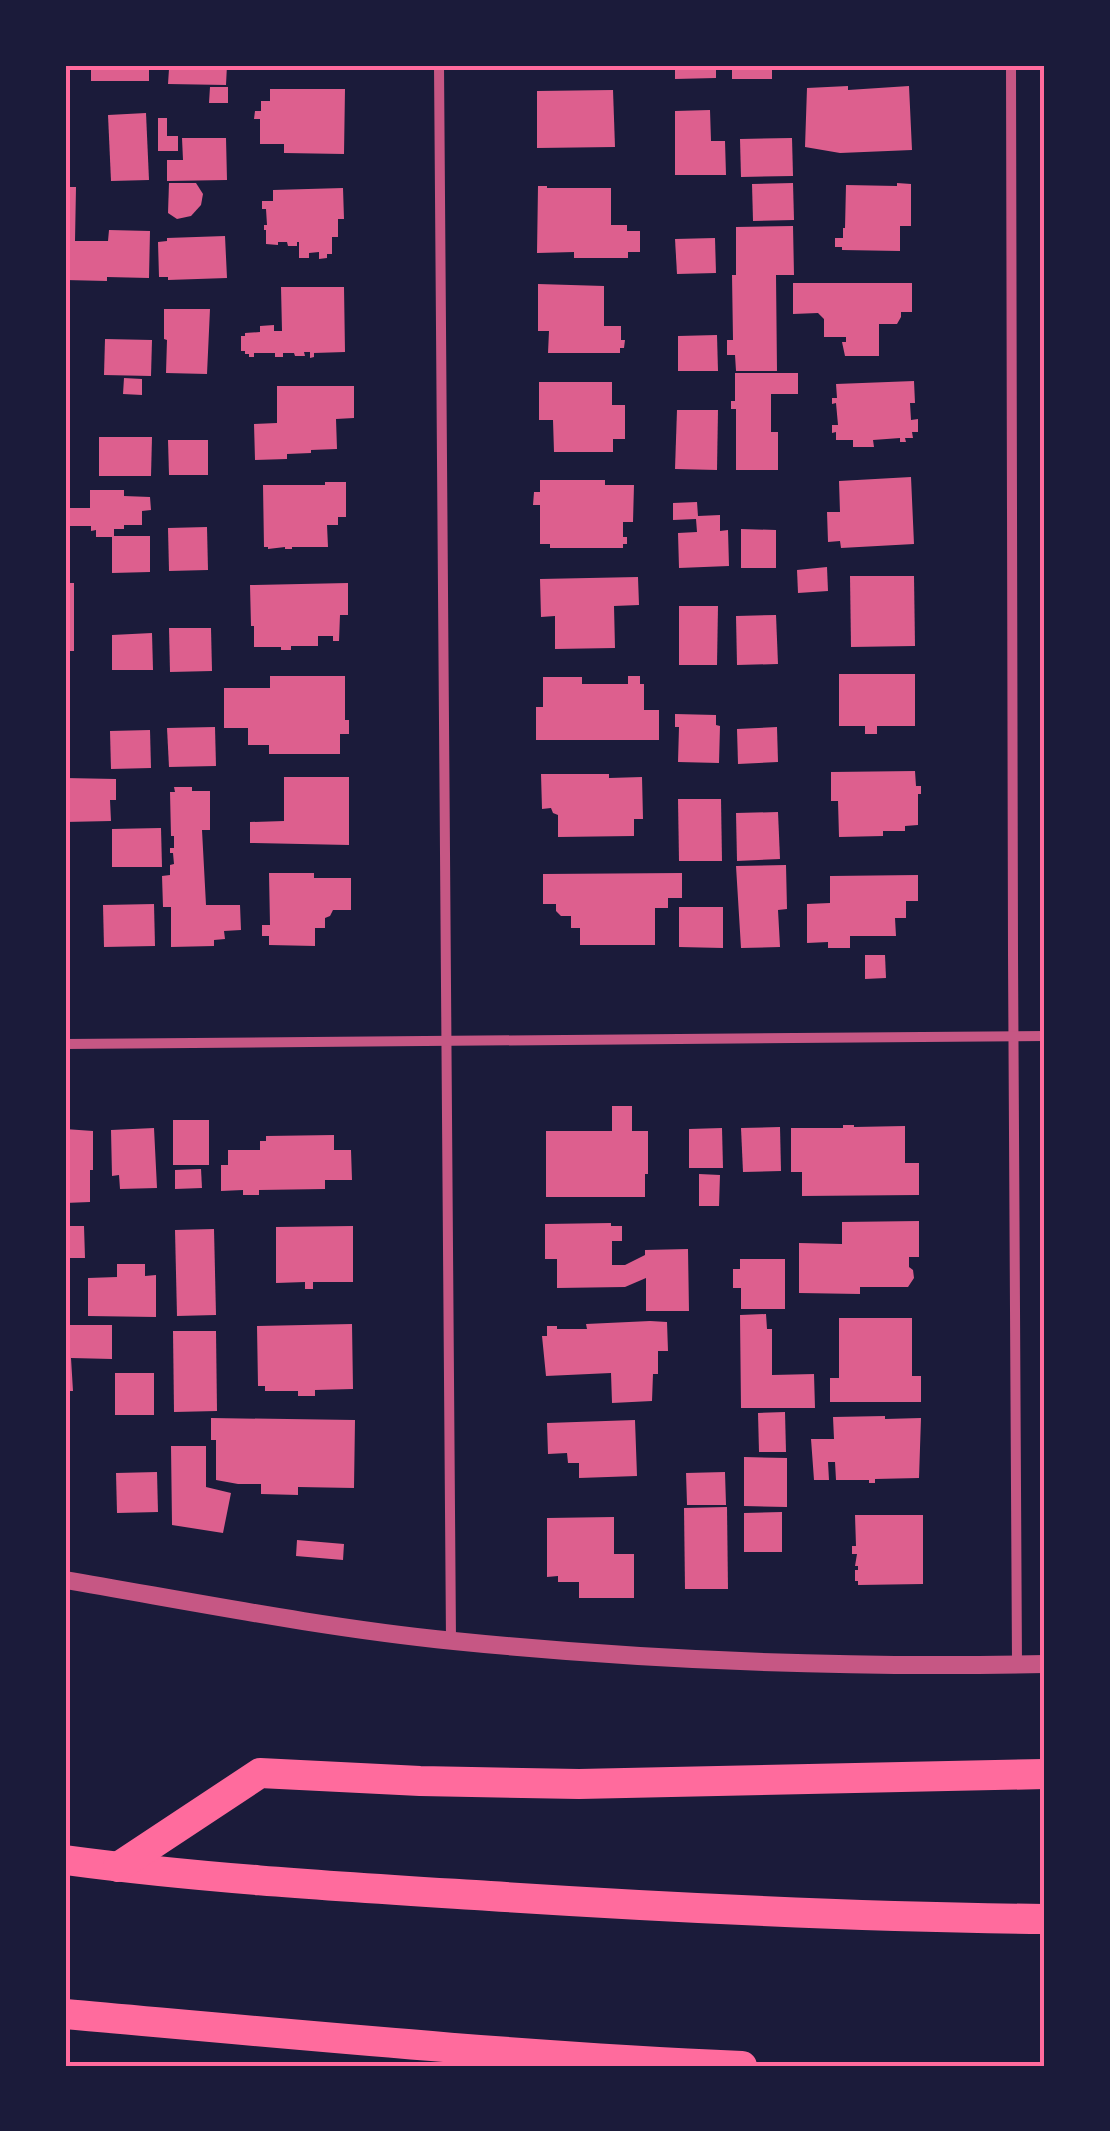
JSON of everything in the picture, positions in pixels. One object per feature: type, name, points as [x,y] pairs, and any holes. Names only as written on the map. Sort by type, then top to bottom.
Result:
[{"type":"highway","points":[[118,1867],[260,1773],[579,1784],[1045,1774]]},
{"type":"highway","points":[[65,1860],[343,1887],[625,1905],[906,1918],[1045,1919]]},
{"type":"highway","points":[[65,2014],[442,2047],[742,2066]]},
{"type":"street","points":[[439,65],[451,1641]]},
{"type":"street","points":[[1011,65],[1017,1665]]},
{"type":"street","points":[[65,1044],[1045,1036]]},
{"type":"street","points":[[65,1580],[290,1619],[451,1641],[610,1655],[824,1666],[1045,1664]]},
{"type":"building","points":[[91,65],[149,65],[149,81],[91,81]]},
{"type":"building","points":[[181,65],[227,65],[226,85],[168,84],[169,69],[181,69]]},
{"type":"building","points":[[675,65],[716,65],[716,78],[675,79]]},
{"type":"building","points":[[732,65],[772,65],[772,79],[732,79]]},
{"type":"building","points":[[848,86],[848,90],[909,86],[912,150],[840,153],[805,147],[807,88]]},
{"type":"building","points":[[210,87],[228,87],[228,103],[209,103]]},
{"type":"building","points":[[270,89],[345,89],[344,154],[284,153],[284,144],[260,144],[260,119],[254,119],[255,111],[261,111],[261,101],[270,101]]},
{"type":"building","points":[[613,90],[615,147],[537,148],[537,91]]},
{"type":"building","points":[[710,110],[711,141],[725,141],[726,175],[675,175],[675,111]]},
{"type":"building","points":[[146,113],[149,180],[111,181],[108,115]]},
{"type":"building","points":[[158,118],[167,118],[167,136],[178,136],[178,151],[158,151]]},
{"type":"building","points":[[182,138],[226,138],[227,180],[167,181],[167,160],[183,160]]},
{"type":"building","points":[[792,138],[793,176],[741,177],[740,139]]},
{"type":"building","points":[[169,183],[196,183],[203,194],[201,205],[191,216],[177,219],[168,213]]},
{"type":"building","points":[[793,183],[794,220],[753,221],[752,184]]},
{"type":"building","points":[[911,184],[911,226],[900,226],[900,251],[835,247],[835,238],[843,238],[845,228],[846,185]]},
{"type":"building","points":[[538,186],[611,188],[611,225],[627,225],[627,231],[640,231],[640,252],[628,252],[628,258],[574,258],[574,252],[537,253]]},
{"type":"building","points":[[65,187],[76,187],[75,241],[108,241],[109,230],[150,231],[149,278],[65,280]]},
{"type":"building","points":[[343,188],[344,219],[338,219],[338,237],[332,237],[332,254],[327,254],[327,258],[319,259],[319,252],[299,258],[299,242],[297,246],[288,246],[287,242],[266,244],[266,209],[262,209],[262,201],[273,201],[273,190]]},
{"type":"building","points":[[793,226],[794,275],[776,275],[777,371],[736,371],[735,355],[727,355],[727,340],[733,340],[736,227]]},
{"type":"building","points":[[225,236],[227,278],[159,277],[158,242],[167,238]]},
{"type":"building","points":[[715,238],[716,273],[677,274],[675,239]]},
{"type":"building","points":[[793,283],[912,283],[912,312],[901,312],[897,324],[879,324],[879,356],[845,356],[842,342],[846,342],[846,337],[824,337],[824,319],[818,313],[793,314]]},
{"type":"building","points":[[538,284],[604,286],[604,326],[621,326],[624,348],[620,348],[620,353],[548,353],[549,331],[538,331]]},
{"type":"building","points":[[281,287],[344,287],[345,352],[314,353],[310,358],[310,352],[304,352],[305,356],[283,353],[283,357],[254,353],[254,357],[249,357],[241,351],[241,336],[245,333],[260,332],[260,326],[274,325],[274,331],[282,331]]},
{"type":"building","points":[[164,309],[210,309],[207,374],[166,373]]},
{"type":"building","points":[[717,335],[718,371],[678,371],[678,336]]},
{"type":"building","points":[[105,339],[152,340],[151,376],[104,375]]},
{"type":"building","points":[[735,373],[798,373],[798,394],[771,394],[771,432],[778,432],[778,470],[736,470],[736,409],[731,409],[731,401],[735,401]]},
{"type":"building","points":[[124,378],[142,379],[142,395],[123,394]]},
{"type":"building","points":[[914,381],[911,420],[918,419],[918,432],[912,432],[913,438],[905,438],[906,442],[900,442],[900,438],[873,440],[874,447],[853,447],[853,440],[836,440],[832,425],[838,425],[836,403],[832,404],[832,398],[837,398],[836,384]]},
{"type":"building","points":[[539,382],[612,382],[612,405],[625,405],[625,439],[613,439],[613,452],[554,452],[553,420],[539,420]]},
{"type":"building","points":[[277,386],[354,386],[354,418],[336,419],[337,449],[287,454],[287,459],[255,460],[254,424],[277,423]]},
{"type":"building","points":[[677,410],[718,410],[717,470],[675,469]]},
{"type":"building","points":[[99,437],[152,437],[151,476],[99,476]]},
{"type":"building","points":[[168,440],[208,440],[208,475],[169,475]]},
{"type":"building","points":[[911,477],[914,544],[841,548],[840,541],[828,542],[827,512],[840,512],[839,481]]},
{"type":"building","points":[[540,480],[605,480],[605,485],[634,485],[633,522],[623,522],[627,544],[623,548],[550,548],[550,544],[540,544],[540,505],[533,505],[534,492],[540,492]]},
{"type":"building","points":[[346,482],[346,517],[338,517],[338,525],[327,525],[328,547],[264,547],[263,485]]},
{"type":"building","points":[[90,490],[124,490],[124,496],[150,497],[151,510],[142,511],[142,525],[124,525],[124,529],[114,529],[114,536],[150,536],[150,572],[112,573],[112,537],[96,537],[91,526],[65,526],[65,508],[90,508]]},
{"type":"building","points":[[697,502],[698,516],[720,515],[720,531],[728,530],[729,566],[679,568],[678,533],[697,532],[696,519],[673,520],[673,503]]},
{"type":"building","points":[[207,527],[208,570],[169,571],[168,528]]},
{"type":"building","points":[[741,529],[776,530],[776,568],[741,568]]},
{"type":"building","points":[[827,567],[828,591],[798,593],[797,570]]},
{"type":"building","points":[[850,576],[914,576],[915,646],[851,647]]},
{"type":"building","points":[[638,577],[639,605],[614,606],[615,648],[555,649],[555,616],[541,617],[540,579]]},
{"type":"building","points":[[65,583],[74,583],[74,651],[65,651]]},
{"type":"building","points":[[348,583],[348,615],[340,615],[339,641],[333,641],[333,636],[318,636],[318,646],[291,646],[291,650],[254,647],[250,585]]},
{"type":"building","points":[[679,606],[718,606],[717,665],[679,665]]},
{"type":"building","points":[[776,615],[778,664],[737,665],[736,616]]},
{"type":"building","points":[[169,628],[211,628],[212,671],[170,672]]},
{"type":"building","points":[[152,633],[153,670],[112,670],[112,635]]},
{"type":"building","points":[[839,674],[915,674],[915,726],[877,726],[877,734],[865,734],[865,726],[839,726]]},
{"type":"building","points":[[270,676],[345,676],[345,720],[349,720],[349,734],[340,734],[340,754],[269,754],[269,745],[248,745],[248,728],[224,728],[224,688],[270,688]]},
{"type":"building","points":[[628,676],[640,676],[640,684],[644,684],[644,710],[659,710],[659,740],[536,740],[536,707],[543,707],[543,677],[582,677],[582,684],[628,684]]},
{"type":"building","points":[[675,714],[716,715],[716,725],[720,726],[719,763],[678,762],[679,727],[675,727]]},
{"type":"building","points":[[215,727],[216,766],[169,767],[167,728]]},
{"type":"building","points":[[777,727],[778,762],[738,764],[737,729]]},
{"type":"building","points":[[150,730],[151,768],[111,769],[110,731]]},
{"type":"building","points":[[915,771],[916,786],[921,786],[918,825],[905,826],[905,831],[883,831],[883,836],[839,837],[838,801],[831,801],[831,772]]},
{"type":"building","points":[[541,774],[642,777],[643,819],[634,819],[634,836],[558,837],[558,815],[551,808],[542,809]]},
{"type":"building","points":[[284,777],[349,777],[349,845],[250,843],[250,822],[284,821]]},
{"type":"building","points":[[65,778],[116,779],[116,800],[110,800],[111,821],[65,822]]},
{"type":"building","points":[[174,787],[210,791],[210,830],[202,830],[206,905],[240,905],[241,930],[224,931],[225,939],[214,940],[214,946],[171,947],[171,907],[163,907],[162,876],[170,875],[170,865],[174,864],[170,853],[174,836],[170,792],[175,792]]},
{"type":"building","points":[[678,799],[721,799],[722,861],[679,861]]},
{"type":"building","points":[[778,812],[780,859],[737,861],[736,813]]},
{"type":"building","points":[[161,828],[162,867],[112,867],[112,829]]},
{"type":"building","points":[[786,865],[787,909],[778,910],[780,947],[741,948],[736,866]]},
{"type":"building","points":[[269,873],[351,878],[351,910],[333,910],[325,918],[325,928],[315,928],[315,946],[269,945],[269,936],[262,936],[262,925],[270,925]]},
{"type":"building","points":[[682,873],[682,898],[668,898],[668,908],[655,908],[655,945],[580,945],[580,928],[571,928],[571,916],[561,916],[556,904],[543,904],[543,874]]},
{"type":"building","points":[[918,875],[918,901],[906,901],[906,918],[895,918],[896,936],[850,936],[850,948],[828,948],[828,942],[807,943],[807,904],[830,903],[830,876]]},
{"type":"building","points":[[154,904],[155,946],[104,947],[103,905]]},
{"type":"building","points":[[679,907],[723,907],[723,948],[679,947]]},
{"type":"building","points":[[865,955],[885,955],[886,978],[865,979]]},
{"type":"building","points":[[612,1106],[632,1106],[632,1131],[648,1131],[645,1197],[546,1197],[546,1131],[612,1131]]},
{"type":"building","points":[[173,1120],[209,1120],[209,1165],[173,1165]]},
{"type":"building","points":[[905,1126],[905,1163],[919,1163],[919,1195],[802,1196],[802,1172],[791,1172],[791,1128]]},
{"type":"building","points":[[780,1127],[781,1171],[743,1172],[741,1128]]},
{"type":"building","points":[[154,1128],[157,1188],[120,1189],[119,1175],[112,1176],[111,1130]]},
{"type":"building","points":[[722,1128],[723,1168],[689,1168],[689,1129]]},
{"type":"building","points":[[65,1129],[93,1131],[90,1202],[65,1203]]},
{"type":"building","points":[[334,1135],[334,1150],[351,1150],[352,1180],[325,1180],[325,1189],[259,1190],[259,1195],[243,1195],[243,1190],[221,1191],[221,1165],[228,1165],[228,1150],[260,1150],[260,1141],[266,1141],[266,1136]]},
{"type":"building","points":[[201,1169],[202,1188],[175,1189],[175,1170]]},
{"type":"building","points":[[699,1174],[720,1175],[719,1206],[699,1206]]},
{"type":"building","points":[[919,1221],[919,1257],[909,1257],[914,1278],[908,1287],[860,1287],[860,1294],[799,1293],[799,1243],[842,1244],[842,1222]]},
{"type":"building","points":[[545,1224],[622,1226],[622,1241],[612,1241],[612,1265],[625,1265],[645,1255],[645,1250],[688,1249],[689,1311],[646,1311],[646,1278],[625,1287],[557,1288],[557,1259],[545,1259]]},
{"type":"building","points":[[65,1226],[84,1226],[85,1258],[70,1258],[70,1289],[65,1289]]},
{"type":"building","points":[[353,1226],[353,1282],[313,1282],[313,1289],[305,1289],[305,1282],[276,1283],[276,1227]]},
{"type":"building","points":[[214,1229],[216,1315],[177,1316],[175,1230]]},
{"type":"building","points":[[740,1259],[785,1259],[785,1309],[741,1309],[741,1288],[733,1288],[733,1269],[740,1269]]},
{"type":"building","points":[[117,1264],[145,1264],[145,1276],[156,1275],[156,1317],[88,1316],[88,1278],[117,1277]]},
{"type":"building","points":[[766,1314],[767,1329],[772,1329],[772,1375],[814,1374],[815,1408],[741,1408],[740,1315]]},
{"type":"building","points":[[839,1318],[912,1318],[912,1376],[921,1376],[921,1402],[830,1402],[830,1378],[839,1378]]},
{"type":"building","points":[[667,1322],[668,1351],[658,1351],[652,1401],[612,1403],[611,1373],[546,1376],[542,1336],[547,1336],[547,1326],[587,1329],[586,1324]]},
{"type":"building","points":[[352,1324],[353,1389],[315,1390],[315,1396],[298,1396],[298,1391],[265,1391],[265,1386],[258,1386],[257,1326]]},
{"type":"building","points":[[65,1325],[112,1325],[112,1359],[71,1358],[73,1391],[65,1391]]},
{"type":"building","points":[[173,1331],[216,1331],[217,1411],[174,1412]]},
{"type":"building","points":[[115,1373],[154,1373],[154,1415],[115,1415]]},
{"type":"building","points":[[785,1412],[786,1452],[759,1452],[758,1413]]},
{"type":"building","points":[[833,1417],[921,1418],[919,1478],[875,1479],[875,1483],[836,1480],[835,1462],[828,1462],[829,1480],[814,1480],[811,1439],[834,1439]]},
{"type":"building","points":[[211,1418],[355,1420],[354,1488],[298,1487],[298,1495],[261,1494],[261,1484],[216,1480],[216,1440],[211,1440]]},
{"type":"building","points":[[635,1420],[637,1476],[579,1478],[579,1463],[568,1463],[567,1453],[548,1454],[547,1423]]},
{"type":"building","points":[[171,1446],[206,1446],[206,1487],[231,1493],[223,1533],[172,1525]]},
{"type":"building","points":[[744,1457],[787,1458],[787,1507],[744,1506]]},
{"type":"building","points":[[157,1472],[158,1512],[117,1513],[116,1473]]},
{"type":"building","points":[[725,1472],[726,1505],[687,1505],[686,1473]]},
{"type":"building","points":[[727,1507],[728,1589],[685,1589],[684,1508]]},
{"type":"building","points":[[782,1512],[782,1552],[744,1552],[744,1513]]},
{"type":"building","points":[[855,1515],[923,1515],[923,1584],[858,1585],[857,1554],[852,1554],[852,1546],[856,1546]]},
{"type":"building","points":[[614,1517],[614,1554],[634,1554],[634,1598],[579,1598],[579,1582],[558,1582],[558,1576],[547,1577],[547,1518]]},
{"type":"building","points":[[297,1540],[344,1544],[343,1560],[296,1556]]}]
